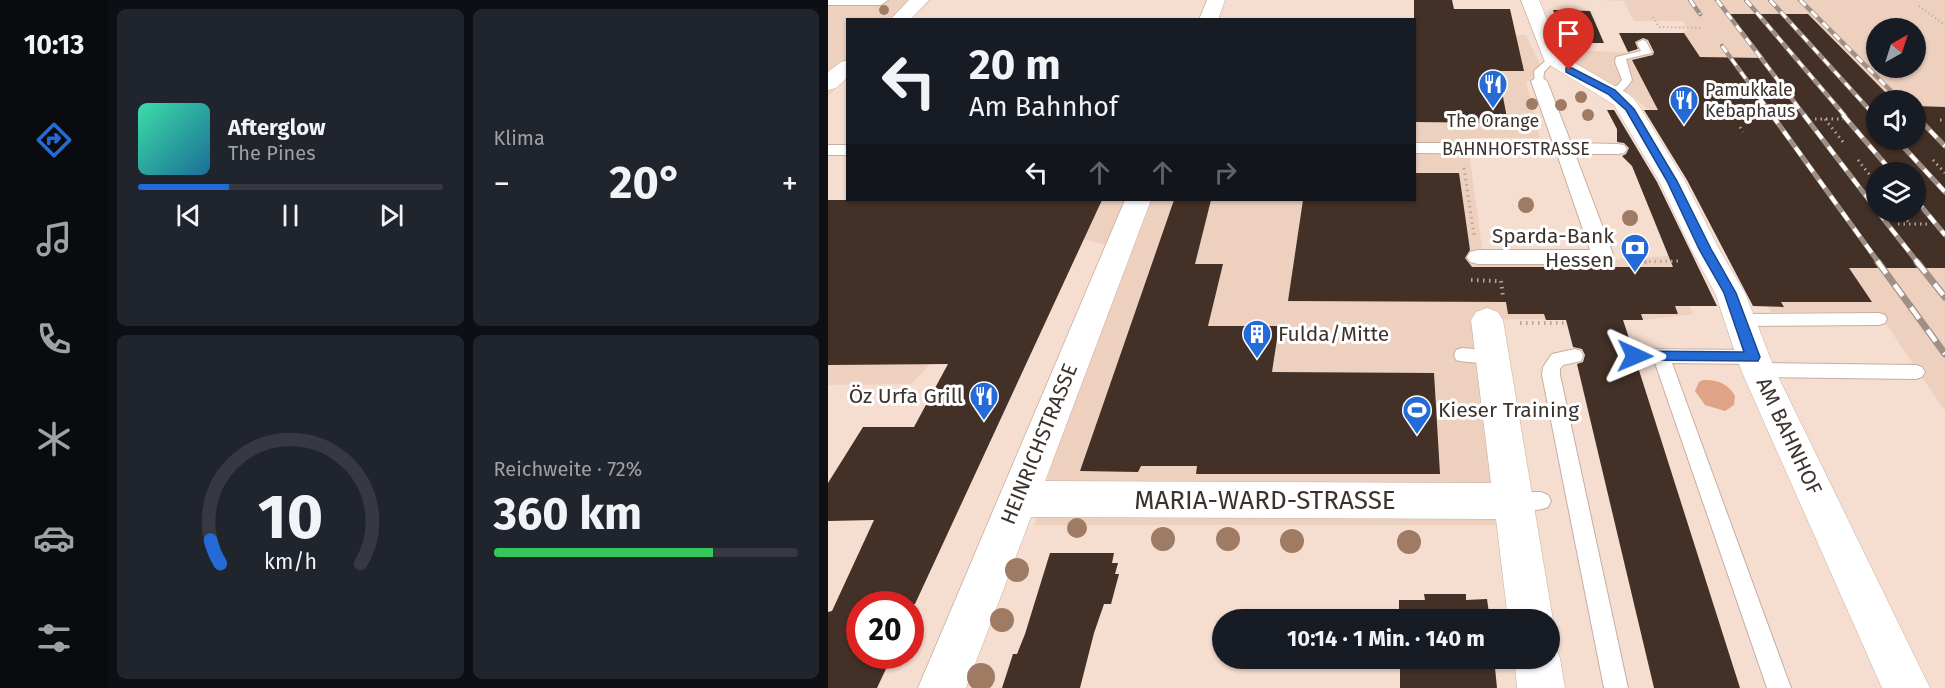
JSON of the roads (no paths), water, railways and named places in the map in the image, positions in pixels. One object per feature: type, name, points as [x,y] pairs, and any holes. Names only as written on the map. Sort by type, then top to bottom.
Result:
[{"type":"street","points":[[901,18],[920,0]]},
{"type":"street","points":[[1209,18],[1216,0]]},
{"type":"street","points":[[1530,0],[1552,58]]},
{"type":"street","name":"AM BAHNHOF","points":[[1552,58],[1569,70],[1612,92],[1630,109],[1672,181],[1705,249],[1730,293],[1755,364],[1906,688]]},
{"type":"street","points":[[1478,257],[1580,259],[1603,257],[1539,81]]},
{"type":"street","name":"BAHNHOFSTRASSE","points":[[1416,148],[1618,149]]},
{"type":"street","points":[[828,150],[846,150]]},
{"type":"street","name":"HEINRICHSTRASSE","points":[[942,688],[1137,201]]},
{"type":"street","points":[[1502,315],[1477,356],[1527,501],[1531,609]]},
{"type":"street","name":"MARIA-WARD-STRASSE","points":[[1017,499],[1527,501]]},
{"type":"street","points":[[1538,669],[1541,688]]},
{"type":"lane","points":[[828,2],[881,2],[883,0]]},
{"type":"lane","points":[[1612,92],[1622,87],[1627,80],[1621,57],[1647,52],[1642,43]]},
{"type":"lane","points":[[1539,81],[1539,71],[1552,58]]},
{"type":"lane","points":[[1740,320],[1879,319]]},
{"type":"lane","points":[[1575,356],[1558,359],[1551,367],[1551,375],[1616,688]]},
{"type":"lane","points":[[1635,356],[1916,372]]},
{"type":"lane","points":[[1661,357],[1779,688]]},
{"type":"railway","points":[[1690,0],[1700,14]]},
{"type":"railway","points":[[1717,0],[1805,116]]},
{"type":"railway","points":[[1746,0],[1845,116]]},
{"type":"railway","points":[[1770,0],[1866,106]]},
{"type":"railway","points":[[1800,0],[1890,90]]},
{"type":"railway","points":[[1722,46],[1773,116]]},
{"type":"railway","points":[[1772,115],[1879,263]]},
{"type":"railway","points":[[1804,115],[1866,196]]},
{"type":"railway","points":[[1843,115],[1883,162]]},
{"type":"railway","points":[[1926,126],[1945,146]]},
{"type":"railway","points":[[1906,150],[1945,192]]},
{"type":"railway","points":[[1926,212],[1945,235]]},
{"type":"railway","points":[[1886,222],[1918,263]]},
{"type":"railway","points":[[1878,262],[1945,354]]},
{"type":"railway","points":[[1917,262],[1945,297]]},
{"type":"place","name":"The Orange","points":[[1493,110]]},
{"type":"place","name":"Pamukkale Kebaphaus","points":[[1684,126]]},
{"type":"place","name":"Sparda-Bank Hessen","points":[[1635,274]]},
{"type":"place","name":"Fulda/Mitte","points":[[1257,360]]},
{"type":"place","name":"Öz Urfa Grill","points":[[984,422]]},
{"type":"place","name":"Kieser Training","points":[[1417,436]]}]
